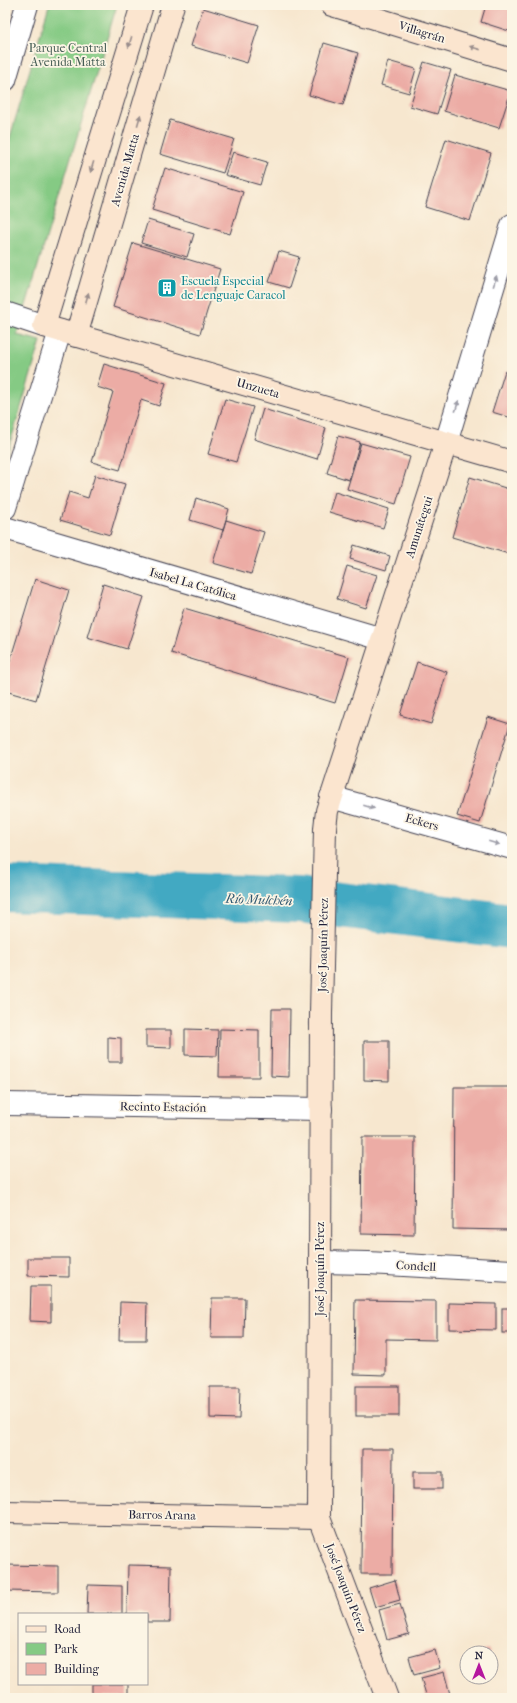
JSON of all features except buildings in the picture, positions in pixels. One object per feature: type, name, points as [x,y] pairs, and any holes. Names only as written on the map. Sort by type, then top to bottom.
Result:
[{"type":"main road","name":"Avenida Matta","points":[[60,331],[142,5]]},
{"type":"main road","name":"Avenida Matta","points":[[60,331],[173,5]]},
{"type":"main road","name":"Villagrán","points":[[332,5],[512,60]]},
{"type":"main road","name":"Unzueta","points":[[60,331],[512,462]]},
{"type":"main road","name":"Amunátegui","points":[[325,828],[327,811],[331,797],[446,443]]},
{"type":"main road","name":"José Joaquín Pérez","points":[[325,828],[321,1013],[319,1518],[387,1698]]},
{"type":"main road","name":"Barros Arana","points":[[5,1512],[319,1518]]},
{"type":"street","points":[[5,80],[27,5]]},
{"type":"street","name":"Amunátegui","points":[[446,443],[512,225]]},
{"type":"street","name":"Unzueta","points":[[5,313],[60,331]]},
{"type":"street","name":"Avenida Matta","points":[[5,508],[60,331]]},
{"type":"street","name":"Isabel La Católica","points":[[5,528],[382,640]]},
{"type":"street","name":"Eckers","points":[[331,797],[512,848]]},
{"type":"street","name":"Recinto Estación","points":[[5,1104],[321,1109]]},
{"type":"street","name":"Condell","points":[[320,1262],[368,1263],[512,1271]]},
{"type":"green space","name":"Parque Central Avenida Matta","points":[[49,5],[117,5],[17,335],[41,341],[5,460],[5,154]]},
{"type":"waterway","name":"Río Mulchén","points":[[5,889],[299,900],[512,926]]},
{"type":"place","name":"Escuela Especial de Lenguaje Caracol","points":[[167,288]]}]
